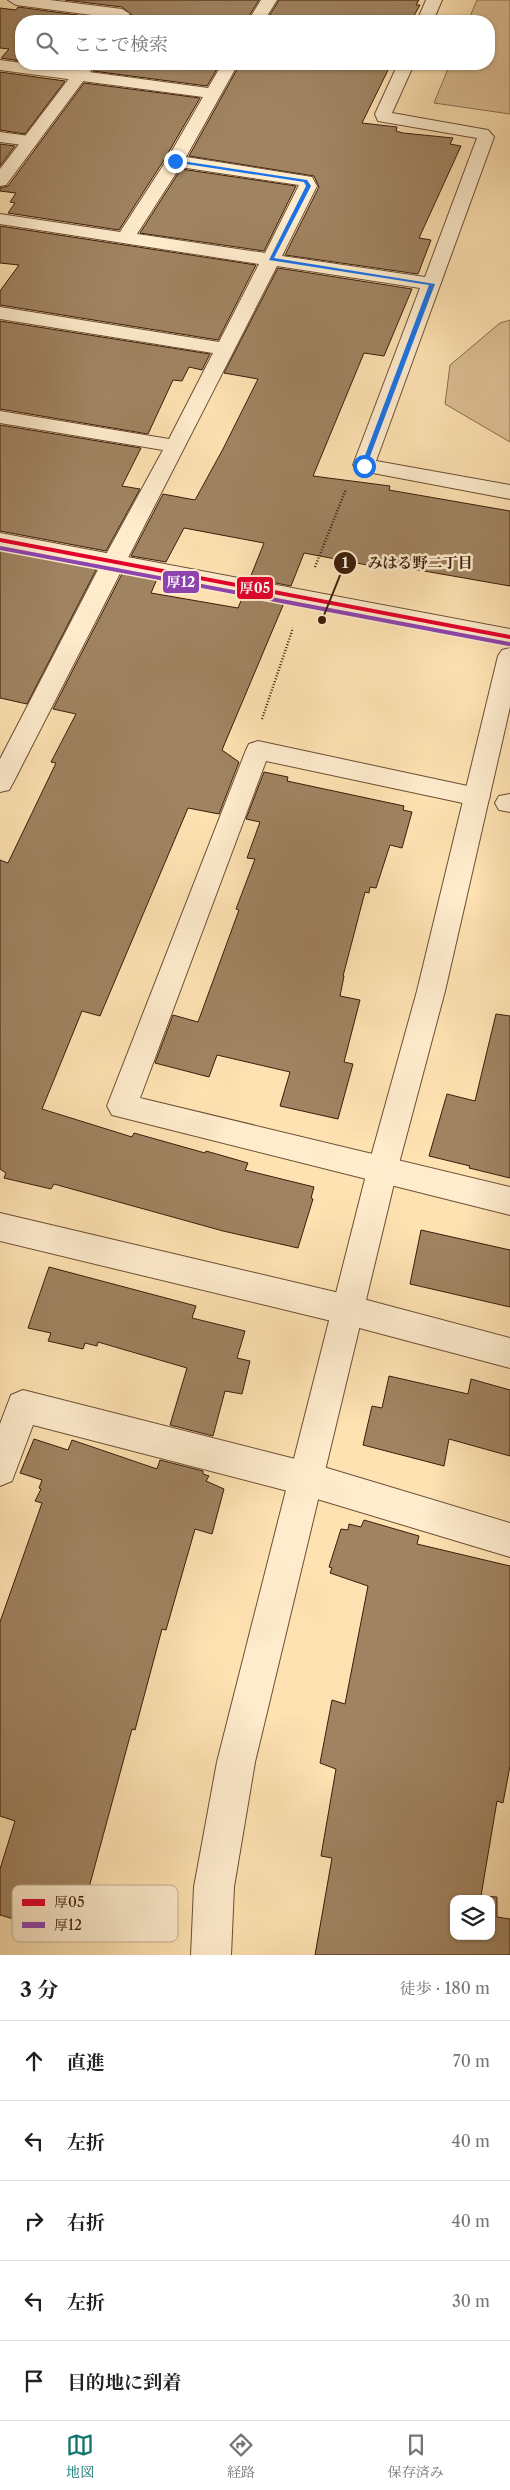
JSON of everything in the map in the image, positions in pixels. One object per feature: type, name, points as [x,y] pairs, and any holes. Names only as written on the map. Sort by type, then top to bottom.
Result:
[{"type":"street","points":[[16,0],[102,15]]},
{"type":"street","points":[[121,15],[133,0]]},
{"type":"street","points":[[260,15],[269,0]]},
{"type":"street","points":[[428,15],[434,0]]},
{"type":"street","points":[[0,65],[15,66]]},
{"type":"street","points":[[0,181],[83,70],[212,93]]},
{"type":"street","points":[[126,237],[175,161],[226,70]]},
{"type":"street","points":[[403,70],[383,114],[384,117],[482,134],[486,137],[364,466],[510,492]]},
{"type":"street","points":[[0,137],[30,141]]},
{"type":"street","points":[[0,784],[114,560],[176,446],[308,186],[306,181],[175,161]]},
{"type":"street","points":[[0,219],[432,284]]},
{"type":"street","points":[[0,313],[224,349]]},
{"type":"street","points":[[0,417],[176,446]]},
{"type":"street","points":[[0,540],[114,560],[510,637]]},
{"type":"street","points":[[211,1955],[214,1887],[236,1762],[382,1171],[431,991],[510,656]]},
{"type":"street","points":[[477,797],[258,750],[122,1106],[510,1202]]},
{"type":"street","points":[[0,1227],[348,1310],[510,1352]]},
{"type":"street","points":[[0,1469],[23,1406],[306,1479],[510,1540]]},
{"type":"path","points":[[314,570],[351,477],[364,466]]},
{"type":"path","points":[[258,750],[255,738],[295,622]]},
{"type":"shaded area","points":[[477,0],[510,0],[510,114],[434,103],[448,70],[495,70],[495,15],[471,15]]},
{"type":"shaded area","points":[[510,320],[510,442],[445,404],[450,365],[500,323]]},
{"type":"building","points":[[65,0],[259,0],[250,15],[132,15],[122,7]]},
{"type":"building","points":[[279,0],[419,0],[416,5],[420,5],[414,15],[270,15]]},
{"type":"building","points":[[18,7],[77,15],[15,15],[15,60],[1,58],[9,49],[0,48],[0,8],[16,10]]},
{"type":"building","points":[[94,70],[216,70],[207,86]]},
{"type":"building","points":[[237,70],[388,70],[362,123],[397,127],[396,131],[403,133],[453,138],[450,144],[461,146],[419,238],[431,240],[418,274],[285,255],[319,187],[314,176],[189,156]]},
{"type":"building","points":[[0,72],[65,81],[25,134],[0,130]]},
{"type":"building","points":[[84,83],[200,98],[164,160],[119,230],[8,213],[15,203],[10,202],[16,193],[0,191],[0,188],[8,186]]},
{"type":"building","points":[[0,144],[15,146],[0,166]]},
{"type":"building","points":[[181,169],[296,186],[264,251],[140,233]]},
{"type":"building","points":[[0,226],[256,265],[218,340],[0,305],[0,291],[19,265],[0,263]]},
{"type":"building","points":[[278,268],[412,289],[384,356],[364,353],[313,476],[390,486],[389,490],[510,511],[510,586],[384,564],[383,568],[304,553],[291,586],[250,578],[264,543],[184,528],[166,562],[131,556],[163,494],[195,500],[223,449],[258,379],[224,373]]},
{"type":"building","points":[[0,321],[210,354],[202,370],[189,367],[182,381],[173,380],[148,434],[0,409]]},
{"type":"building","points":[[0,425],[141,448],[122,486],[140,489],[106,551],[0,531]]},
{"type":"building","points":[[0,549],[97,568],[27,704],[0,698]]},
{"type":"building","points":[[123,572],[157,579],[151,593],[238,608],[243,596],[284,603],[222,750],[239,762],[219,814],[188,808],[100,1016],[82,1011],[42,1109],[132,1137],[134,1133],[248,1163],[245,1170],[314,1187],[311,1198],[313,1199],[298,1248],[223,1231],[54,1184],[51,1189],[4,1178],[6,1173],[0,1169],[0,860],[8,863],[56,763],[51,762],[76,714],[53,709]]},
{"type":"building","points":[[264,772],[288,777],[287,781],[404,806],[403,810],[412,812],[402,848],[390,845],[376,888],[370,887],[369,893],[365,892],[343,976],[340,996],[360,1000],[344,1062],[353,1064],[338,1119],[280,1106],[290,1072],[217,1055],[209,1077],[155,1063],[173,1015],[198,1022],[239,910],[236,909],[255,859],[247,858],[260,822],[246,819]]},
{"type":"building","points":[[496,1014],[510,1016],[510,1178],[429,1156],[447,1094],[475,1101]]},
{"type":"building","points":[[421,1230],[510,1250],[510,1307],[410,1284]]},
{"type":"building","points":[[49,1267],[196,1306],[192,1318],[245,1331],[237,1358],[250,1361],[242,1394],[225,1391],[213,1436],[170,1425],[187,1368],[98,1342],[97,1346],[85,1343],[83,1349],[48,1341],[51,1333],[28,1328]]},
{"type":"building","points":[[389,1376],[468,1394],[471,1379],[510,1390],[510,1456],[449,1439],[444,1466],[363,1445],[372,1406],[382,1408]]},
{"type":"building","points":[[34,1439],[68,1450],[72,1440],[157,1469],[160,1460],[203,1471],[203,1474],[209,1476],[206,1481],[224,1489],[212,1534],[195,1529],[166,1630],[162,1629],[135,1730],[132,1729],[90,1885],[12,1885],[12,1919],[0,1915],[0,1869],[15,1821],[0,1816],[0,1622],[42,1503],[35,1501],[41,1489],[39,1488],[42,1480],[20,1473]]},
{"type":"building","points":[[364,1520],[419,1536],[417,1544],[510,1566],[510,1766],[503,1803],[497,1801],[481,1895],[450,1895],[450,1940],[495,1940],[495,1897],[497,1897],[497,1917],[510,1919],[510,1955],[315,1955],[332,1858],[321,1856],[336,1769],[320,1763],[332,1700],[345,1704],[368,1586],[330,1573],[332,1568],[329,1567],[341,1529],[348,1530],[349,1524],[361,1527]]},
{"type":"transit line","name":"厚05","points":[[0,540],[510,637]]},
{"type":"transit line","name":"厚12","points":[[0,548],[509,644]]},
{"type":"place","name":"みはる野二丁目","points":[[322,620]]},
{"type":"route","points":[[175,161],[306,181],[308,186],[271,259],[432,284],[364,466]]}]
